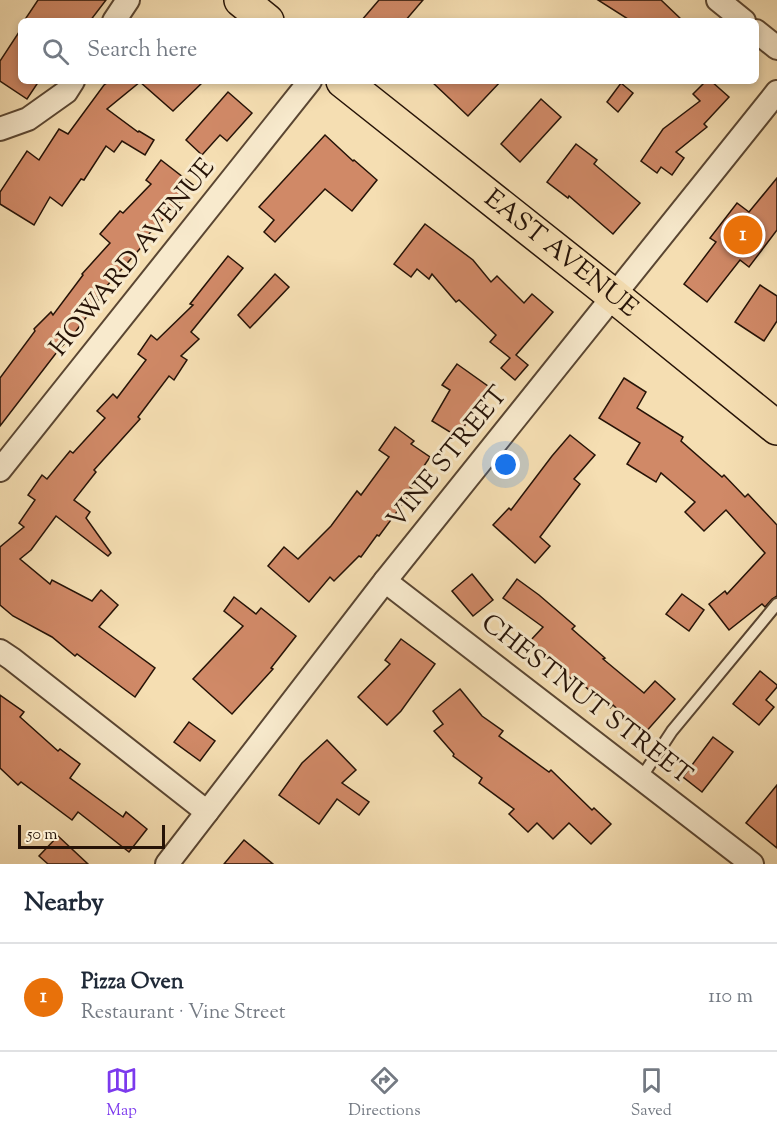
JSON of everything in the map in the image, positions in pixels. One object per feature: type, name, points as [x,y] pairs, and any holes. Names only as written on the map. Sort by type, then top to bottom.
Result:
[{"type":"highway","points":[[241,0],[263,18]]},
{"type":"highway","name":"EAST AVENUE","points":[[347,84],[777,428]]},
{"type":"street","points":[[116,18],[128,0]]},
{"type":"street","points":[[718,0],[740,18]]},
{"type":"street","points":[[759,33],[777,48]]},
{"type":"street","points":[[0,129],[28,119],[66,92],[71,84]]},
{"type":"street","name":"HOWARD AVENUE","points":[[0,470],[308,84]]},
{"type":"street","name":"VINE STREET","points":[[171,863],[207,812],[385,582],[777,92]]},
{"type":"street","name":"CHESTNUT STREET","points":[[385,582],[752,864]]},
{"type":"street","points":[[0,651],[207,812]]},
{"type":"lane","points":[[641,778],[672,731],[777,604]]},
{"type":"building","points":[[38,0],[106,0],[92,18],[26,18]]},
{"type":"building","points":[[379,0],[423,0],[408,18],[364,18]]},
{"type":"building","points":[[598,0],[661,0],[680,18],[626,18]]},
{"type":"building","points":[[18,34],[18,84],[37,84],[27,99],[0,81],[0,61]]},
{"type":"building","points":[[138,84],[107,109],[138,132],[154,140],[145,155],[122,141],[114,152],[106,146],[84,180],[81,179],[62,206],[50,197],[34,225],[0,204],[0,192],[27,151],[39,160],[59,129],[68,134],[104,85]]},
{"type":"building","points":[[142,84],[201,84],[173,111]]},
{"type":"building","points":[[434,84],[498,84],[468,116]]},
{"type":"building","points":[[620,84],[633,93],[618,112],[607,102]]},
{"type":"building","points":[[703,84],[714,84],[729,97],[704,124],[707,127],[676,152],[684,158],[672,175],[661,167],[657,173],[641,161],[663,129],[700,101],[693,94]]},
{"type":"building","points":[[228,92],[252,113],[227,141],[220,135],[202,155],[186,140]]},
{"type":"building","points":[[541,99],[561,117],[520,162],[501,144]]},
{"type":"building","points":[[325,135],[377,180],[352,211],[325,189],[275,242],[264,232],[274,220],[259,207]]},
{"type":"building","points":[[576,144],[597,160],[594,164],[640,203],[613,234],[569,196],[568,198],[547,182]]},
{"type":"building","points":[[161,160],[193,185],[144,239],[146,242],[96,298],[99,300],[71,338],[60,348],[0,426],[0,378],[35,331],[34,329],[51,312],[53,315],[82,274],[110,243],[100,234],[120,211],[123,213],[151,184],[146,180]]},
{"type":"building","points":[[777,178],[777,230],[749,267],[740,260],[707,302],[684,284],[716,242],[710,238],[737,203],[749,212]]},
{"type":"building","points":[[425,224],[473,260],[491,282],[497,276],[524,303],[532,294],[553,312],[516,355],[528,365],[515,380],[501,368],[510,358],[490,342],[496,335],[459,300],[456,302],[432,274],[429,279],[417,269],[411,277],[394,264]]},
{"type":"building","points":[[228,256],[243,268],[191,332],[199,339],[181,356],[187,360],[174,380],[169,376],[138,417],[140,419],[94,470],[96,472],[74,500],[90,512],[86,518],[111,553],[108,556],[56,516],[31,550],[20,559],[50,584],[52,580],[92,601],[101,590],[118,605],[99,627],[155,668],[135,697],[77,654],[75,656],[52,637],[13,616],[0,605],[0,547],[24,527],[19,523],[35,500],[28,495],[42,475],[47,479],[70,451],[73,453],[105,418],[97,411],[113,394],[117,398],[146,360],[138,354],[151,335],[157,340],[193,305],[190,304]]},
{"type":"building","points":[[275,274],[289,287],[250,328],[238,315]]},
{"type":"building","points":[[760,285],[777,296],[777,321],[764,341],[735,322]]},
{"type":"building","points":[[457,364],[492,389],[477,410],[475,408],[458,437],[432,421],[450,390],[442,385]]},
{"type":"building","points":[[624,378],[646,392],[637,408],[683,437],[681,441],[722,477],[724,475],[745,497],[748,494],[777,525],[777,596],[765,607],[762,604],[729,630],[709,604],[725,591],[727,594],[765,553],[726,510],[704,531],[685,512],[695,502],[661,473],[656,482],[627,464],[640,443],[599,418]]},
{"type":"building","points":[[395,427],[414,441],[411,444],[430,457],[410,487],[413,490],[379,536],[377,535],[361,557],[359,556],[334,581],[330,577],[309,602],[268,566],[284,547],[298,559],[331,526],[357,491],[361,495],[389,457],[379,450]]},
{"type":"building","points":[[570,435],[595,455],[574,479],[580,484],[540,537],[550,546],[535,563],[493,525],[509,508],[511,510]]},
{"type":"building","points":[[472,574],[493,600],[473,616],[452,591]]},
{"type":"building","points":[[517,579],[575,626],[572,629],[605,658],[603,659],[644,693],[655,681],[675,699],[644,734],[613,705],[610,708],[582,684],[579,686],[530,641],[543,627],[503,598]]},
{"type":"building","points":[[682,594],[704,610],[689,631],[666,614]]},
{"type":"building","points":[[234,597],[256,614],[261,608],[296,636],[271,668],[273,669],[232,714],[193,679],[243,626],[224,611]]},
{"type":"building","points":[[401,639],[435,664],[401,711],[387,725],[358,697],[390,664],[385,660]]},
{"type":"building","points":[[760,671],[777,687],[766,700],[774,707],[759,725],[733,704]]},
{"type":"building","points":[[460,689],[482,716],[503,731],[499,736],[549,772],[551,770],[592,810],[594,808],[611,824],[591,844],[569,823],[553,839],[537,823],[528,832],[509,814],[514,809],[479,783],[482,778],[453,756],[454,754],[434,731],[443,724],[433,711]]},
{"type":"building","points":[[0,695],[24,712],[20,717],[58,751],[60,749],[80,764],[70,778],[123,817],[126,812],[147,829],[129,852],[78,812],[72,820],[21,782],[18,785],[0,768]]},
{"type":"building","points":[[189,722],[215,741],[200,761],[174,742]]},
{"type":"building","points":[[713,737],[733,752],[702,792],[683,777]]},
{"type":"building","points":[[327,740],[356,770],[342,783],[369,802],[359,815],[337,799],[319,824],[279,795],[302,763]]},
{"type":"building","points":[[777,785],[777,848],[746,823]]},
{"type":"building","points":[[58,836],[88,864],[48,864],[39,856]]},
{"type":"building","points":[[244,840],[273,864],[224,864]]},
{"type":"place","name":"Pizza Oven","points":[[743,235]]}]
